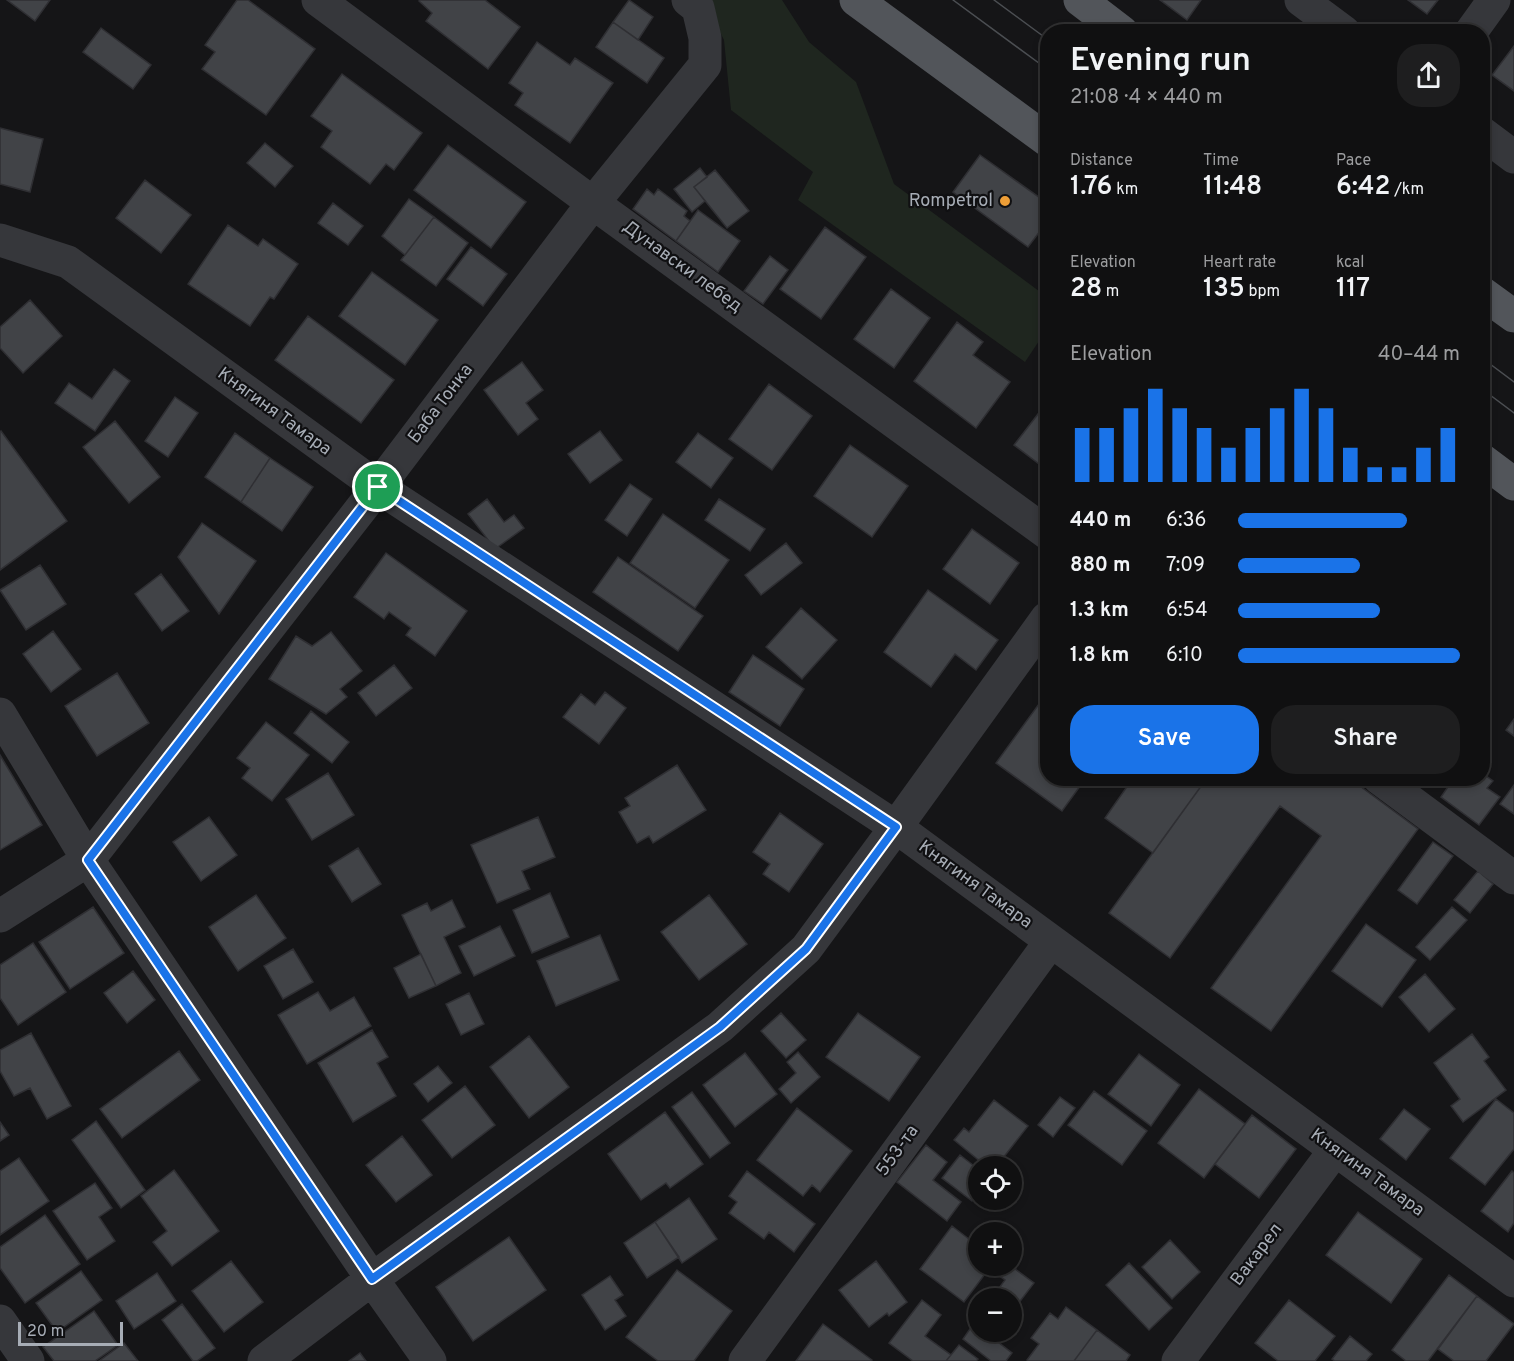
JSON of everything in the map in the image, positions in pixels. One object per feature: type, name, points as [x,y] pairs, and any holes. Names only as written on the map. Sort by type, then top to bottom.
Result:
[{"type":"main road","points":[[856,0],[1040,135]]},
{"type":"main road","points":[[1080,0],[1112,24]]},
{"type":"main road","points":[[1490,299],[1514,316]]},
{"type":"main road","points":[[1490,466],[1514,484]]},
{"type":"street","name":"Дунавски лебед","points":[[318,0],[1040,528]]},
{"type":"street","name":"Баба Тонка","points":[[0,916],[88,860],[378,487],[593,203],[705,65],[705,38],[698,8],[688,0]]},
{"type":"street","points":[[1301,0],[1333,24]]},
{"type":"street","points":[[1477,24],[1494,0]]},
{"type":"street","points":[[1490,139],[1514,157]]},
{"type":"street","name":"Княгиня Тамара","points":[[0,240],[68,262],[378,487],[896,827],[1514,1281]]},
{"type":"street","points":[[264,1361],[372,1279],[720,1027],[806,949],[1040,628]]},
{"type":"street","points":[[0,714],[88,860],[430,1361]]},
{"type":"street","points":[[1390,786],[1514,878]]},
{"type":"street","name":"553-та","points":[[745,1361],[1051,941]]},
{"type":"street","name":"Вакарел","points":[[1178,1361],[1335,1150]]},
{"type":"street","points":[[0,1321],[28,1361]]},
{"type":"shaded area","points":[[704,0],[782,0],[809,42],[856,82],[894,184],[1040,292],[1040,340],[1025,362],[798,200],[813,172],[731,110],[724,40]]},
{"type":"building","points":[[7,0],[50,0],[35,21]]},
{"type":"building","points":[[237,0],[248,0],[315,49],[266,115],[202,69],[215,52],[205,45]]},
{"type":"building","points":[[420,0],[485,0],[520,27],[488,69],[426,21],[432,13]]},
{"type":"building","points":[[629,0],[653,17],[638,40],[613,22]]},
{"type":"building","points":[[1160,0],[1201,0],[1187,20]]},
{"type":"building","points":[[1408,0],[1438,0],[1427,14]]},
{"type":"building","points":[[613,22],[664,58],[647,83],[596,47]]},
{"type":"building","points":[[101,28],[151,65],[133,89],[83,52]]},
{"type":"building","points":[[537,42],[570,65],[575,58],[613,83],[570,143],[515,105],[523,93],[509,83]]},
{"type":"building","points":[[1514,46],[1514,91],[1492,75]]},
{"type":"building","points":[[342,74],[422,133],[394,170],[386,164],[370,184],[321,147],[332,131],[311,116]]},
{"type":"building","points":[[0,128],[43,139],[30,192],[0,184]]},
{"type":"building","points":[[265,143],[293,166],[275,187],[247,163]]},
{"type":"building","points":[[448,145],[526,202],[491,248],[414,190]]},
{"type":"building","points":[[980,155],[1040,198],[1040,231],[1028,247],[953,192]]},
{"type":"building","points":[[700,168],[707,177],[694,187],[705,201],[692,212],[674,189]]},
{"type":"building","points":[[715,170],[749,211],[727,228],[694,187]]},
{"type":"building","points":[[145,180],[191,215],[161,253],[116,218]]},
{"type":"building","points":[[647,189],[654,195],[658,189],[687,211],[684,216],[690,221],[676,241],[633,209]]},
{"type":"building","points":[[409,199],[434,217],[405,255],[382,236]]},
{"type":"building","points":[[333,203],[363,226],[348,245],[318,223]]},
{"type":"building","points":[[698,210],[740,241],[718,272],[676,241]]},
{"type":"building","points":[[434,217],[468,243],[436,286],[401,260]]},
{"type":"building","points":[[228,225],[258,246],[263,239],[298,264],[274,299],[270,297],[250,326],[188,284]]},
{"type":"building","points":[[825,227],[866,257],[821,319],[780,289]]},
{"type":"building","points":[[471,247],[507,274],[483,306],[447,279]]},
{"type":"building","points":[[770,256],[788,270],[763,304],[744,291]]},
{"type":"building","points":[[372,272],[438,320],[405,365],[339,316]]},
{"type":"building","points":[[891,289],[930,318],[894,368],[854,339]]},
{"type":"building","points":[[30,300],[62,336],[23,373],[0,348],[0,327]]},
{"type":"building","points":[[308,316],[394,380],[361,423],[275,360]]},
{"type":"building","points":[[957,322],[983,342],[973,355],[1010,382],[976,428],[914,381]]},
{"type":"building","points":[[522,362],[543,390],[526,403],[538,419],[518,435],[484,390]]},
{"type":"building","points":[[114,369],[130,381],[95,431],[55,403],[69,383],[92,399]]},
{"type":"building","points":[[769,384],[812,416],[772,470],[729,439]]},
{"type":"building","points":[[175,397],[198,413],[168,457],[145,441]]},
{"type":"building","points":[[1040,411],[1040,465],[1014,445]]},
{"type":"building","points":[[115,421],[160,477],[129,503],[83,447]]},
{"type":"building","points":[[600,431],[622,460],[590,483],[568,454]]},
{"type":"building","points":[[0,432],[67,521],[0,570]]},
{"type":"building","points":[[235,433],[270,458],[241,502],[205,477]]},
{"type":"building","points":[[698,433],[733,458],[711,488],[676,462]]},
{"type":"building","points":[[850,445],[908,486],[872,537],[814,496]]},
{"type":"building","points":[[270,458],[313,487],[282,531],[241,502]]},
{"type":"building","points":[[630,484],[652,499],[627,536],[605,520]]},
{"type":"building","points":[[487,499],[504,522],[514,515],[524,528],[495,549],[468,514]]},
{"type":"building","points":[[719,499],[765,529],[750,551],[705,520]]},
{"type":"building","points":[[663,514],[729,560],[695,608],[630,563]]},
{"type":"building","points":[[202,523],[256,561],[219,614],[178,557]]},
{"type":"building","points":[[972,529],[1019,563],[990,604],[943,569]]},
{"type":"building","points":[[786,543],[802,563],[761,595],[745,575]]},
{"type":"building","points":[[386,553],[467,611],[435,656],[406,635],[411,628],[389,612],[384,619],[354,597]]},
{"type":"building","points":[[618,557],[703,616],[678,651],[593,592]]},
{"type":"building","points":[[40,565],[66,604],[26,630],[0,590]]},
{"type":"building","points":[[161,574],[189,611],[162,631],[135,594]]},
{"type":"building","points":[[928,590],[998,640],[976,670],[955,654],[931,687],[884,652]]},
{"type":"building","points":[[801,608],[837,640],[802,679],[766,647]]},
{"type":"building","points":[[53,631],[81,669],[51,692],[23,654]]},
{"type":"building","points":[[331,632],[362,671],[340,689],[347,697],[326,714],[269,679],[296,636],[312,646]]},
{"type":"building","points":[[753,655],[804,689],[780,726],[729,692]]},
{"type":"building","points":[[394,665],[412,688],[376,716],[358,693]]},
{"type":"building","points":[[117,673],[149,723],[97,756],[65,706]]},
{"type":"building","points":[[605,692],[626,708],[599,744],[563,717],[581,694],[595,705]]},
{"type":"building","points":[[1040,703],[1040,786],[1080,786],[1062,811],[996,763]]},
{"type":"building","points":[[311,711],[349,742],[332,763],[294,733]]},
{"type":"building","points":[[1514,719],[1514,736],[1506,730]]},
{"type":"building","points":[[266,722],[309,755],[272,801],[242,778],[250,768],[237,758]]},
{"type":"building","points":[[0,755],[42,825],[0,850]]},
{"type":"building","points":[[677,765],[706,810],[653,843],[649,836],[637,843],[619,812],[630,806],[625,798]]},
{"type":"building","points":[[328,773],[354,815],[312,840],[286,799]]},
{"type":"building","points":[[1514,785],[1514,814],[1500,804]]},
{"type":"building","points":[[1127,786],[1201,786],[1153,853],[1105,818]]},
{"type":"building","points":[[1201,786],[1360,786],[1418,829],[1271,1031],[1211,988],[1321,836],[1280,806],[1170,958],[1109,913]]},
{"type":"building","points":[[1449,786],[1489,786],[1487,788],[1500,797],[1479,825],[1441,797]]},
{"type":"building","points":[[780,813],[823,844],[789,892],[763,874],[770,864],[753,852]]},
{"type":"building","points":[[209,817],[237,855],[201,881],[173,842]]},
{"type":"building","points":[[538,817],[555,857],[522,871],[530,889],[497,903],[471,845]]},
{"type":"building","points":[[1433,842],[1453,856],[1417,904],[1398,890]]},
{"type":"building","points":[[358,848],[381,884],[352,902],[329,866]]},
{"type":"building","points":[[1478,871],[1493,884],[1470,913],[1454,900]]},
{"type":"building","points":[[550,893],[569,937],[532,953],[513,910]]},
{"type":"building","points":[[256,895],[286,938],[238,971],[209,927]]},
{"type":"building","points":[[709,895],[747,944],[699,980],[661,932]]},
{"type":"building","points":[[452,900],[465,927],[444,937],[461,973],[436,986],[402,915],[427,903],[431,911]]},
{"type":"building","points":[[93,907],[124,953],[70,989],[39,942]]},
{"type":"building","points":[[1452,907],[1467,920],[1430,960],[1416,947]]},
{"type":"building","points":[[1366,924],[1416,960],[1382,1007],[1332,971]]},
{"type":"building","points":[[500,926],[515,956],[474,976],[459,946]]},
{"type":"building","points":[[600,935],[619,980],[556,1006],[537,961]]},
{"type":"building","points":[[33,943],[66,992],[18,1025],[0,998],[0,965]]},
{"type":"building","points":[[293,949],[313,982],[283,999],[264,966]]},
{"type":"building","points":[[421,954],[436,986],[409,998],[394,968]]},
{"type":"building","points":[[133,971],[155,1000],[127,1023],[104,993]]},
{"type":"building","points":[[1425,974],[1455,1009],[1429,1032],[1399,997]]},
{"type":"building","points":[[318,992],[330,1011],[354,997],[371,1026],[307,1064],[278,1015]]},
{"type":"building","points":[[469,993],[484,1024],[461,1035],[446,1004]]},
{"type":"building","points":[[781,1013],[806,1040],[786,1058],[761,1031]]},
{"type":"building","points":[[858,1013],[920,1057],[889,1101],[826,1057]]},
{"type":"building","points":[[372,1030],[388,1057],[377,1063],[396,1096],[353,1122],[318,1063]]},
{"type":"building","points":[[31,1033],[71,1106],[47,1119],[30,1088],[14,1096],[0,1071],[0,1050]]},
{"type":"building","points":[[1472,1034],[1489,1057],[1484,1061],[1506,1090],[1463,1122],[1451,1106],[1460,1099],[1434,1063]]},
{"type":"building","points":[[529,1036],[569,1087],[529,1118],[490,1067]]},
{"type":"building","points":[[179,1051],[200,1080],[122,1138],[100,1109]]},
{"type":"building","points":[[798,1052],[820,1077],[791,1103],[779,1089],[796,1073],[787,1062]]},
{"type":"building","points":[[745,1053],[777,1094],[735,1127],[703,1085]]},
{"type":"building","points":[[1139,1054],[1180,1085],[1151,1126],[1108,1094]]},
{"type":"building","points":[[438,1066],[452,1083],[428,1102],[414,1084]]},
{"type":"building","points":[[465,1086],[495,1125],[452,1158],[422,1120]]},
{"type":"building","points":[[1199,1089],[1245,1124],[1204,1178],[1158,1143]]},
{"type":"building","points":[[1094,1091],[1147,1131],[1122,1165],[1068,1125]]},
{"type":"building","points":[[692,1092],[730,1143],[710,1158],[672,1107]]},
{"type":"building","points":[[1060,1097],[1075,1108],[1053,1137],[1038,1125]]},
{"type":"building","points":[[1496,1099],[1514,1113],[1514,1149],[1485,1185],[1450,1158]]},
{"type":"building","points":[[994,1100],[1028,1126],[1005,1156],[974,1156],[954,1140],[964,1128],[969,1132]]},
{"type":"building","points":[[797,1108],[852,1151],[820,1192],[812,1185],[803,1196],[757,1160]]},
{"type":"building","points":[[1404,1109],[1430,1129],[1406,1160],[1380,1139]]},
{"type":"building","points":[[665,1112],[703,1164],[670,1188],[666,1183],[641,1200],[608,1154]]},
{"type":"building","points":[[1252,1115],[1296,1149],[1259,1198],[1215,1164]]},
{"type":"building","points":[[96,1121],[145,1190],[121,1208],[72,1140]]},
{"type":"building","points":[[0,1122],[9,1135],[0,1141]]},
{"type":"building","points":[[402,1136],[432,1175],[396,1202],[366,1165]]},
{"type":"building","points":[[926,1145],[947,1162],[933,1180],[961,1202],[947,1221],[897,1182]]},
{"type":"building","points":[[960,1155],[968,1161],[968,1198],[942,1178]]},
{"type":"building","points":[[19,1158],[49,1201],[0,1235],[0,1171]]},
{"type":"building","points":[[174,1170],[219,1231],[172,1266],[153,1242],[167,1231],[141,1196]]},
{"type":"building","points":[[747,1171],[815,1224],[794,1252],[769,1232],[764,1239],[729,1213],[737,1202],[729,1196]]},
{"type":"building","points":[[1512,1171],[1514,1173],[1514,1223],[1508,1232],[1481,1211]]},
{"type":"building","points":[[95,1183],[112,1208],[99,1217],[115,1241],[87,1260],[53,1211]]},
{"type":"building","points":[[689,1198],[717,1239],[682,1263],[655,1222]]},
{"type":"building","points":[[1358,1212],[1422,1259],[1391,1303],[1326,1255]]},
{"type":"building","points":[[45,1215],[80,1264],[25,1303],[0,1268],[0,1247]]},
{"type":"building","points":[[655,1222],[679,1257],[647,1278],[624,1243]]},
{"type":"building","points":[[952,1226],[968,1238],[968,1276],[984,1276],[974,1288],[968,1288],[968,1297],[964,1302],[920,1269]]},
{"type":"building","points":[[509,1237],[546,1290],[473,1341],[436,1287]]},
{"type":"building","points":[[1170,1240],[1200,1272],[1172,1299],[1142,1267]]},
{"type":"building","points":[[231,1261],[263,1302],[224,1332],[192,1291]]},
{"type":"building","points":[[876,1261],[907,1302],[889,1316],[887,1313],[869,1327],[839,1290]]},
{"type":"building","points":[[1129,1263],[1172,1308],[1149,1330],[1106,1285]]},
{"type":"building","points":[[677,1270],[732,1311],[694,1361],[658,1361],[626,1337]]},
{"type":"building","points":[[81,1271],[102,1300],[57,1332],[36,1303]]},
{"type":"building","points":[[157,1273],[176,1301],[134,1329],[116,1301]]},
{"type":"building","points":[[1022,1274],[1034,1283],[1022,1299],[1022,1288],[999,1288],[1005,1280],[999,1276],[1022,1276]]},
{"type":"building","points":[[1449,1275],[1477,1296],[1428,1361],[1406,1361],[1392,1350]]},
{"type":"building","points":[[610,1276],[623,1295],[615,1300],[626,1316],[605,1330],[582,1295]]},
{"type":"building","points":[[1477,1296],[1514,1324],[1486,1361],[1454,1361],[1438,1349]]},
{"type":"building","points":[[922,1300],[941,1315],[925,1336],[951,1355],[946,1361],[913,1361],[889,1343]]},
{"type":"building","points":[[1289,1300],[1335,1336],[1315,1361],[1278,1361],[1255,1343]]},
{"type":"building","points":[[182,1304],[215,1348],[197,1361],[193,1361],[162,1320]]},
{"type":"building","points":[[1066,1307],[1097,1330],[1074,1361],[1028,1361],[1039,1344],[1031,1338],[1050,1313],[1058,1319]]},
{"type":"building","points":[[94,1311],[118,1345],[95,1361],[54,1361],[43,1347]]},
{"type":"building","points":[[823,1324],[872,1360],[796,1361]]},
{"type":"building","points":[[1097,1330],[1130,1355],[1126,1361],[1074,1361]]},
{"type":"building","points":[[968,1332],[968,1342],[998,1342],[1012,1353],[1006,1361],[991,1361],[963,1339]]},
{"type":"building","points":[[1350,1336],[1372,1354],[1366,1361],[1335,1361],[1332,1359]]},
{"type":"building","points":[[124,1343],[138,1361],[99,1361]]},
{"type":"building","points":[[959,1345],[978,1359],[976,1361],[946,1361]]},
{"type":"building","points":[[360,1353],[366,1361],[349,1361]]},
{"type":"tram line","points":[[953,0],[1040,64]]},
{"type":"tram line","points":[[994,0],[1040,34]]},
{"type":"tram line","points":[[1490,364],[1514,382]]},
{"type":"tram line","points":[[1490,395],[1514,413]]},
{"type":"place","name":"Rompetrol","points":[[1005,201]]},
{"type":"route","points":[[378,487],[896,827],[806,949],[720,1027],[372,1279],[88,860],[378,487]]}]
